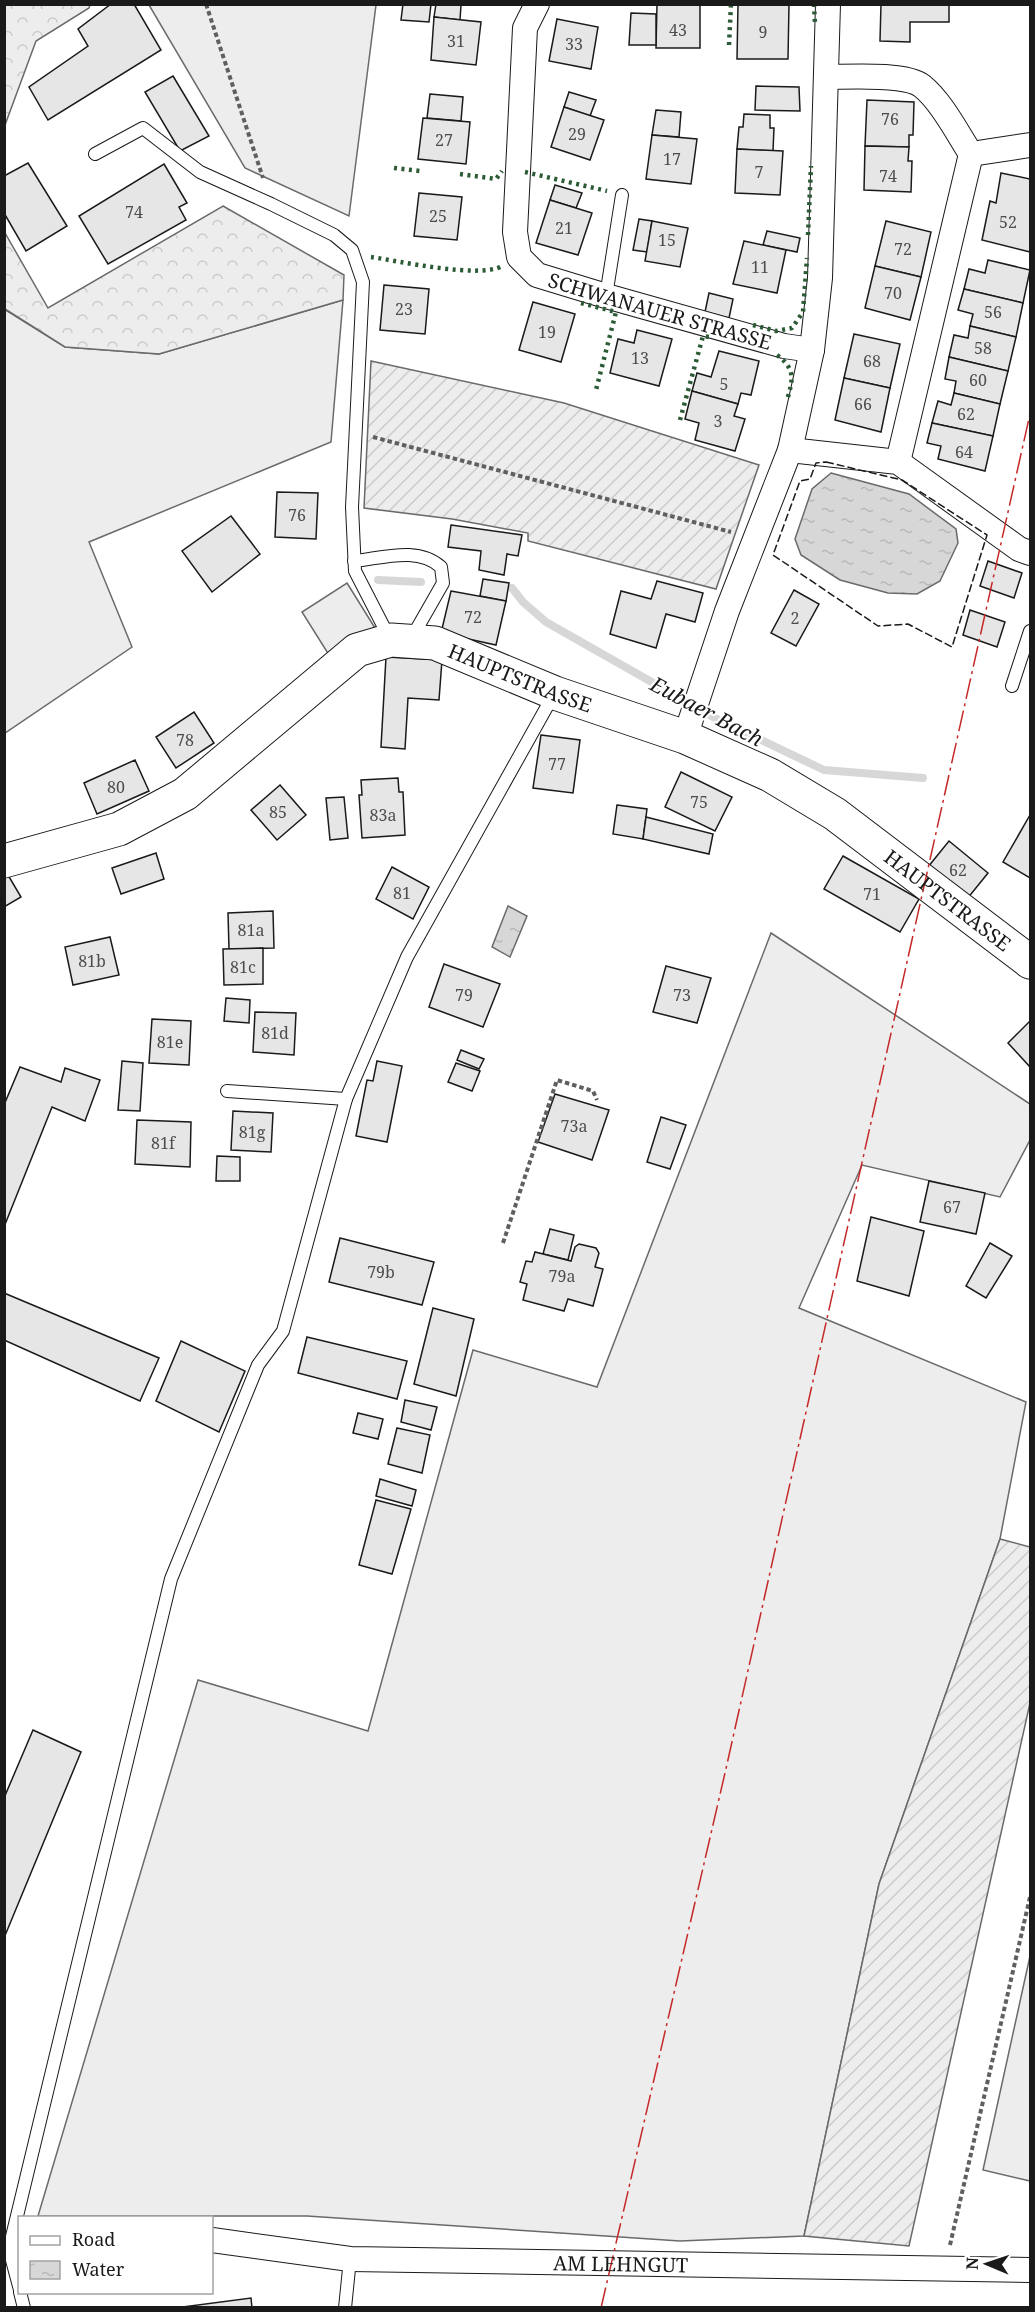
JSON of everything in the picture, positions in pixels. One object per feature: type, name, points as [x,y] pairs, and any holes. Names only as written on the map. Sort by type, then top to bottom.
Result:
[{"type":"street","name":"SCHWANAUER STRASSE","points":[[537,4],[525,28],[515,232],[519,257],[537,275],[784,346],[812,350]]},
{"type":"street","points":[[687,731],[727,611],[790,450],[812,350],[820,278],[828,4]]},
{"type":"street","points":[[826,77],[884,76],[921,85],[939,105],[971,154],[898,462]]},
{"type":"street","points":[[971,154],[1030,145]]},
{"type":"street","points":[[790,450],[898,462],[1018,549],[1030,553]]},
{"type":"street","name":"HAUPTSTRASSE","points":[[4,861],[119,829],[185,794],[357,650],[401,640],[435,643],[555,693],[687,731],[770,775],[835,814],[1030,962]]},
{"type":"street","name":"AM LEHNGUT","points":[[213,2240],[350,2259],[1030,2270]]},
{"type":"lane","points":[[95,154],[143,128],[200,172],[334,236],[352,250],[363,282],[352,507],[354,561],[355,571],[401,640],[443,583],[441,567],[432,558],[415,554],[354,561]]},
{"type":"lane","points":[[606,296],[622,195]]},
{"type":"lane","points":[[1012,686],[1030,631]]},
{"type":"lane","points":[[19,2216],[171,1579],[258,1365],[283,1331],[346,1099],[407,957],[555,693]]},
{"type":"lane","points":[[227,1091],[346,1099]]},
{"type":"lane","points":[[18,2219],[11,2248],[18,2281]]},
{"type":"lane","points":[[345,2307],[350,2259]]},
{"type":"path","points":[[206,4],[271,204]]},
{"type":"path","points":[[357,433],[755,538]]},
{"type":"path","points":[[503,1243],[556,1080],[593,1091],[597,1100]]},
{"type":"path","points":[[945,2269],[1030,1897]]},
{"type":"shaded area","points":[[149,5],[376,5],[349,216],[245,168]]},
{"type":"shaded area","points":[[343,300],[331,442],[89,542],[132,647],[5,733],[4,309],[65,347],[159,354]]},
{"type":"shaded area","points":[[347,583],[375,628],[329,655],[302,612]]},
{"type":"shaded area","points":[[771,933],[1030,1104],[1030,1140],[1000,1197],[862,1165],[799,1308],[1026,1402],[1000,1539],[879,1884],[804,2236],[680,2241],[307,2216],[38,2216],[198,1680],[368,1731],[473,1350],[597,1387]]},
{"type":"shaded area","points":[[1030,1956],[1030,2181],[983,2170]]},
{"type":"green space","points":[[5,4],[90,5],[89,8],[36,41],[5,125]]},
{"type":"green space","points":[[223,206],[344,275],[343,300],[159,354],[65,347],[5,309],[5,233],[48,308]]},
{"type":"green space","points":[[371,361],[564,403],[759,465],[716,589],[528,541],[528,533],[452,519],[364,508]]},
{"type":"green space","points":[[1000,1539],[1030,1547],[1030,1703],[909,2246],[804,2236],[879,1884]]},
{"type":"water","points":[[831,473],[909,494],[956,529],[958,543],[940,581],[917,594],[888,593],[840,580],[801,555],[795,539],[812,489]]},
{"type":"water","points":[[508,906],[527,916],[510,957],[492,947]]},
{"type":"building","points":[[111,4],[134,4],[161,50],[48,120],[29,87],[88,46],[78,29]]},
{"type":"building","points":[[403,4],[431,4],[429,22],[401,20]]},
{"type":"building","points":[[436,4],[461,5],[460,20],[434,17]]},
{"type":"building","points":[[657,4],[700,5],[700,48],[656,48]]},
{"type":"building","points":[[738,4],[789,4],[788,59],[737,59]]},
{"type":"building","points":[[881,4],[949,4],[949,22],[910,22],[910,42],[880,41]]},
{"type":"building","points":[[631,13],[656,14],[656,45],[629,45]]},
{"type":"building","points":[[434,17],[481,22],[476,65],[431,60]]},
{"type":"building","points":[[557,19],[598,27],[591,69],[549,61]]},
{"type":"building","points":[[173,76],[209,136],[180,151],[145,92]]},
{"type":"building","points":[[756,86],[799,87],[800,111],[755,110]]},
{"type":"building","points":[[569,92],[596,100],[590,116],[564,107]]},
{"type":"building","points":[[430,94],[463,97],[461,121],[427,118]]},
{"type":"building","points":[[867,100],[914,102],[913,135],[909,135],[909,147],[865,146]]},
{"type":"building","points":[[564,107],[604,120],[590,160],[551,147]]},
{"type":"building","points":[[656,110],[681,112],[679,137],[652,135]]},
{"type":"building","points":[[744,114],[770,115],[770,128],[774,128],[773,151],[737,149],[739,127],[743,127]]},
{"type":"building","points":[[423,118],[470,122],[466,164],[418,159]]},
{"type":"building","points":[[652,135],[697,139],[691,184],[646,179]]},
{"type":"building","points":[[865,146],[909,147],[908,161],[912,161],[911,192],[864,190]]},
{"type":"building","points":[[737,149],[783,151],[780,195],[735,193]]},
{"type":"building","points":[[28,163],[67,226],[26,251],[4,213],[4,176]]},
{"type":"building","points":[[164,164],[187,203],[179,207],[186,220],[108,264],[79,216]]},
{"type":"building","points":[[1001,173],[1030,179],[1030,252],[982,240],[990,201],[996,203]]},
{"type":"building","points":[[555,185],[582,193],[576,208],[550,200]]},
{"type":"building","points":[[419,193],[462,197],[457,240],[414,236]]},
{"type":"building","points":[[550,200],[592,213],[578,255],[536,243]]},
{"type":"building","points":[[639,219],[652,221],[647,252],[633,250]]},
{"type":"building","points":[[652,221],[688,228],[680,267],[645,261]]},
{"type":"building","points":[[886,221],[931,232],[921,277],[875,266]]},
{"type":"building","points":[[767,231],[800,238],[797,252],[763,245]]},
{"type":"building","points":[[744,241],[786,250],[777,293],[733,284]]},
{"type":"building","points":[[988,260],[1030,270],[1023,303],[964,289],[969,269],[985,273]]},
{"type":"building","points":[[875,266],[921,277],[910,320],[865,308]]},
{"type":"building","points":[[384,285],[429,289],[425,334],[380,330]]},
{"type":"building","points":[[964,289],[1023,303],[1016,337],[970,326],[973,314],[958,310]]},
{"type":"building","points":[[709,293],[733,299],[729,318],[705,312]]},
{"type":"building","points":[[533,302],[575,314],[561,362],[519,350]]},
{"type":"building","points":[[970,326],[1016,337],[1008,371],[949,357],[954,335],[968,338]]},
{"type":"building","points":[[637,330],[672,339],[659,386],[610,373],[618,339],[634,343]]},
{"type":"building","points":[[854,334],[900,344],[890,388],[844,378]]},
{"type":"building","points":[[719,351],[759,361],[751,395],[741,393],[738,404],[692,391],[697,373],[711,377]]},
{"type":"building","points":[[949,357],[1008,371],[1000,404],[954,393],[956,381],[945,379]]},
{"type":"building","points":[[844,378],[890,388],[881,432],[835,420]]},
{"type":"building","points":[[692,391],[738,404],[734,416],[745,419],[735,451],[695,440],[699,423],[685,419]]},
{"type":"building","points":[[954,393],[1000,404],[993,436],[932,423],[938,401],[951,405]]},
{"type":"building","points":[[932,423],[993,436],[985,471],[938,459],[941,446],[927,443]]},
{"type":"building","points":[[277,492],[318,493],[316,539],[275,537]]},
{"type":"building","points":[[231,516],[260,554],[212,592],[182,551]]},
{"type":"building","points":[[451,525],[522,535],[518,556],[507,554],[504,575],[479,570],[481,551],[448,547]]},
{"type":"building","points":[[988,561],[1022,573],[1014,598],[980,586]]},
{"type":"building","points":[[483,579],[509,583],[506,601],[480,596]]},
{"type":"building","points":[[657,581],[703,593],[695,622],[666,614],[656,648],[610,634],[621,591],[651,599]]},
{"type":"building","points":[[794,590],[819,604],[796,646],[771,633]]},
{"type":"building","points":[[451,591],[506,601],[496,645],[441,633]]},
{"type":"building","points":[[970,610],[1005,622],[997,647],[963,635]]},
{"type":"building","points":[[386,657],[442,660],[439,700],[408,698],[405,749],[381,747]]},
{"type":"building","points":[[194,712],[214,743],[176,768],[156,737]]},
{"type":"building","points":[[541,735],[580,740],[573,793],[533,788]]},
{"type":"building","points":[[135,760],[149,791],[97,814],[84,783]]},
{"type":"building","points":[[681,772],[732,797],[715,831],[665,807]]},
{"type":"building","points":[[398,778],[399,792],[403,792],[405,835],[362,838],[359,795],[362,795],[361,780]]},
{"type":"building","points":[[280,785],[306,815],[277,840],[251,810]]},
{"type":"building","points":[[344,797],[348,838],[330,840],[326,798]]},
{"type":"building","points":[[617,805],[647,809],[643,839],[613,834]]},
{"type":"building","points":[[1030,815],[1030,878],[1003,862]]},
{"type":"building","points":[[646,817],[713,834],[709,854],[643,839]]},
{"type":"building","points":[[949,841],[988,873],[967,899],[928,867]]},
{"type":"building","points":[[156,853],[164,879],[121,894],[112,868]]},
{"type":"building","points":[[843,856],[919,899],[900,932],[824,889]]},
{"type":"building","points":[[392,867],[429,887],[413,919],[376,899]]},
{"type":"building","points":[[8,875],[21,897],[4,907],[4,878]]},
{"type":"building","points":[[273,911],[274,948],[229,949],[228,913]]},
{"type":"building","points":[[110,937],[119,975],[73,985],[65,947]]},
{"type":"building","points":[[263,948],[263,984],[224,985],[223,949]]},
{"type":"building","points":[[444,964],[500,984],[483,1027],[429,1007]]},
{"type":"building","points":[[666,966],[711,978],[697,1023],[653,1012]]},
{"type":"building","points":[[226,998],[250,1000],[249,1023],[224,1021]]},
{"type":"building","points":[[255,1012],[296,1013],[294,1055],[253,1052]]},
{"type":"building","points":[[152,1019],[191,1021],[189,1065],[149,1063]]},
{"type":"building","points":[[1030,1021],[1030,1067],[1008,1043]]},
{"type":"building","points":[[461,1050],[484,1059],[479,1069],[457,1060]]},
{"type":"building","points":[[122,1061],[143,1063],[140,1111],[118,1110]]},
{"type":"building","points":[[377,1061],[402,1066],[387,1142],[356,1136],[367,1080],[373,1081]]},
{"type":"building","points":[[456,1063],[480,1071],[472,1091],[448,1082]]},
{"type":"building","points":[[20,1067],[61,1082],[65,1068],[100,1080],[85,1121],[52,1107],[4,1227],[4,1105]]},
{"type":"building","points":[[555,1094],[609,1110],[592,1160],[538,1142]]},
{"type":"building","points":[[233,1111],[273,1113],[271,1152],[231,1150]]},
{"type":"building","points":[[661,1117],[686,1125],[670,1169],[647,1162]]},
{"type":"building","points":[[137,1120],[191,1122],[190,1167],[135,1164]]},
{"type":"building","points":[[217,1156],[240,1157],[240,1181],[216,1181]]},
{"type":"building","points":[[929,1181],[985,1193],[976,1234],[920,1222]]},
{"type":"building","points":[[871,1217],[924,1231],[909,1296],[857,1281]]},
{"type":"building","points":[[550,1229],[574,1235],[568,1260],[543,1254]]},
{"type":"building","points":[[340,1238],[434,1262],[422,1305],[329,1282]]},
{"type":"building","points":[[990,1243],[1012,1256],[986,1298],[966,1286]]},
{"type":"building","points":[[579,1244],[596,1248],[599,1253],[595,1267],[603,1269],[593,1306],[568,1299],[564,1311],[523,1300],[527,1284],[520,1282],[526,1261],[532,1262],[535,1252],[571,1261],[575,1247]]},
{"type":"building","points":[[4,1293],[159,1358],[140,1401],[4,1340]]},
{"type":"building","points":[[433,1308],[474,1319],[456,1396],[414,1384]]},
{"type":"building","points":[[307,1337],[407,1361],[397,1399],[298,1373]]},
{"type":"building","points":[[181,1341],[245,1371],[219,1432],[156,1401]]},
{"type":"building","points":[[405,1400],[437,1407],[431,1430],[401,1422]]},
{"type":"building","points":[[358,1413],[383,1419],[378,1439],[353,1433]]},
{"type":"building","points":[[397,1428],[430,1435],[422,1473],[388,1464]]},
{"type":"building","points":[[380,1479],[416,1490],[412,1506],[376,1496]]},
{"type":"building","points":[[376,1500],[411,1509],[392,1574],[359,1565]]},
{"type":"building","points":[[33,1730],[81,1752],[4,1938],[4,1798]]},
{"type":"building","points":[[251,2298],[252,2308],[175,2308]]},
{"type":"waterway","points":[[378,580],[421,582]]},
{"type":"waterway","name":"Eubaer Bach","points":[[512,588],[523,602],[546,622],[715,718],[824,770],[923,778]]},
{"type":"hedge","points":[[729,45],[731,4]]},
{"type":"hedge","points":[[814,4],[815,24]]},
{"type":"hedge","points":[[808,235],[811,166]]},
{"type":"hedge","points":[[394,168],[420,171]]},
{"type":"hedge","points":[[460,174],[496,179],[502,171]]},
{"type":"hedge","points":[[525,172],[607,191]]},
{"type":"hedge","points":[[371,257],[458,270],[491,270],[502,266]]},
{"type":"hedge","points":[[753,325],[776,331],[792,328],[803,312],[807,258]]},
{"type":"hedge","points":[[581,303],[616,312],[596,390]]},
{"type":"hedge","points":[[680,420],[703,336],[709,337]]},
{"type":"hedge","points":[[777,355],[790,370],[791,386],[787,400]]},
{"type":"fence","points":[[826,462],[902,480],[987,535],[952,647],[908,624],[878,626],[773,555],[800,481],[810,479],[816,463],[826,462]]},
{"type":"power","points":[[601,2308],[725,1773],[1030,414]]}]
